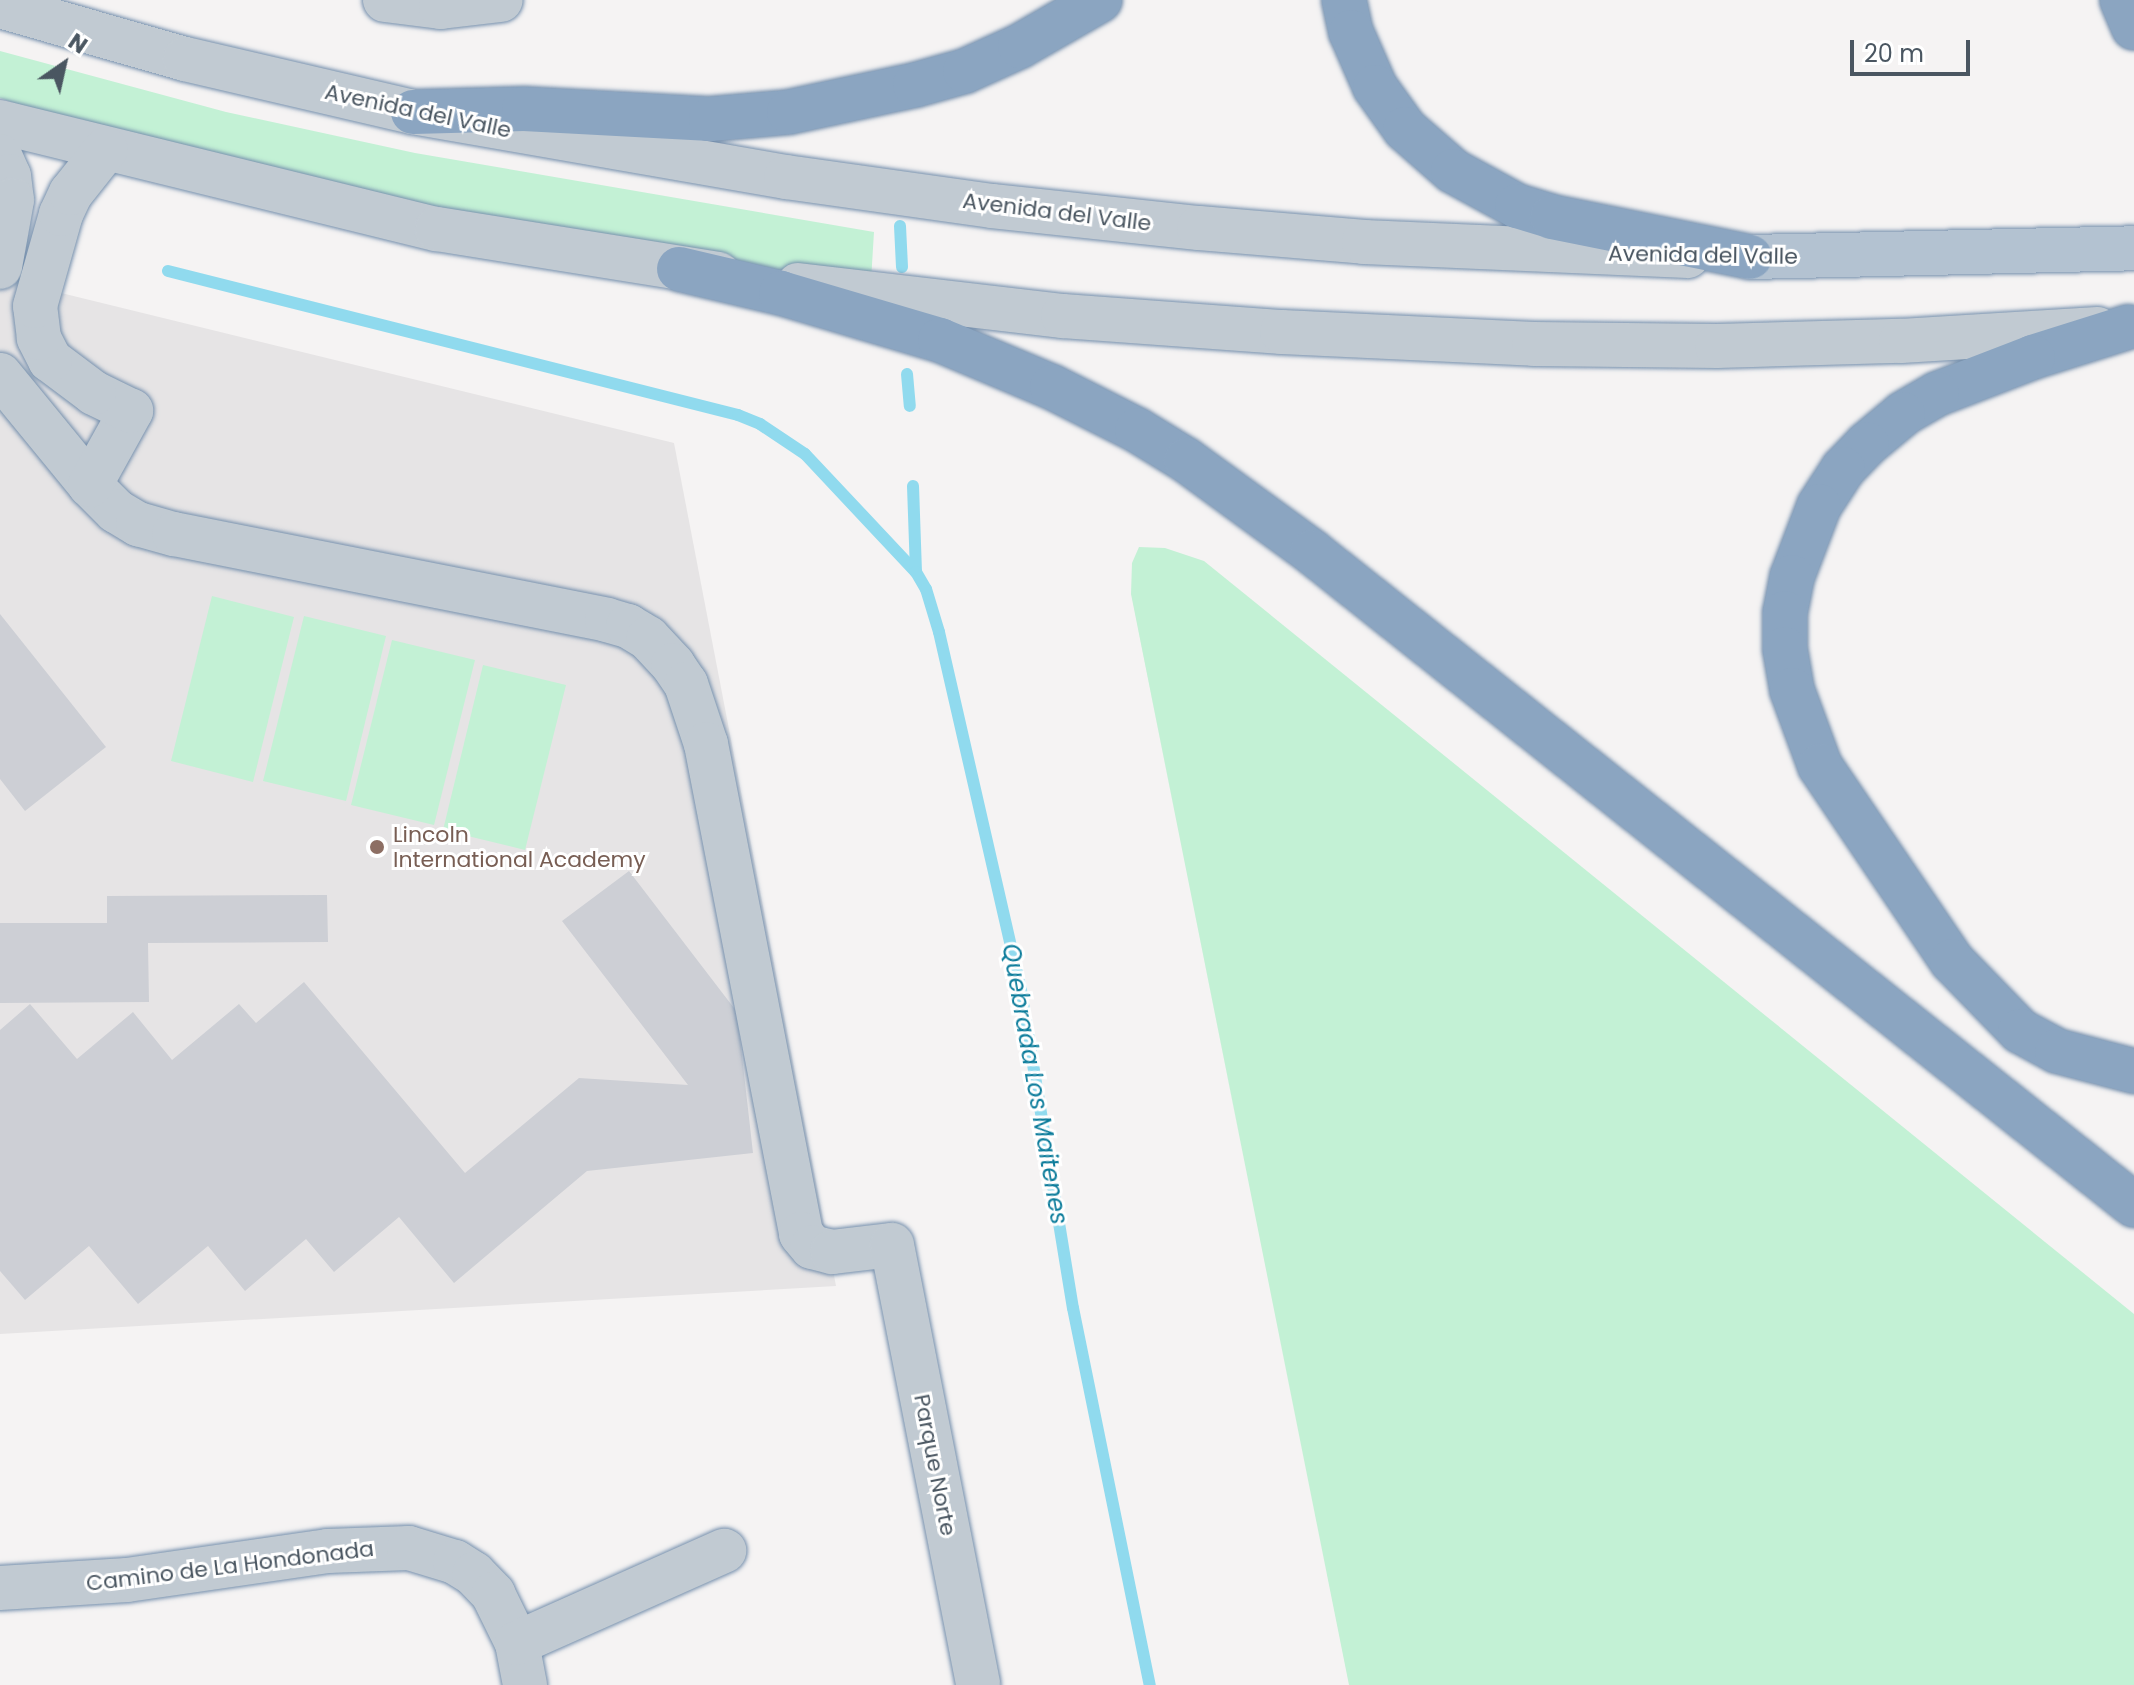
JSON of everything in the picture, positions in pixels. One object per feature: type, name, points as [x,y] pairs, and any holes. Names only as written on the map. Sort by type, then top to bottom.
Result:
[{"type":"highway","points":[[413,112],[524,109],[711,119],[789,112],[845,102],[965,71],[1043,34],[1100,0]]},
{"type":"highway","points":[[1344,0],[1363,64],[1389,108],[1428,151],[1464,178],[1517,206],[1552,217],[1750,257]]},
{"type":"highway","points":[[2122,0],[2134,28]]},
{"type":"highway","points":[[679,269],[879,321],[982,356],[1095,408],[1186,460],[1312,552],[2134,1205]]},
{"type":"highway","points":[[2131,327],[2033,357],[1937,394],[1903,414],[1867,444],[1843,469],[1819,506],[1792,577],[1785,613],[1785,649],[1792,690],[1820,766],[1952,961],[2020,1031],[2057,1051],[2134,1071]]},
{"type":"main road","name":"Avenida del Valle","points":[[1750,257],[2134,248]]},
{"type":"street","points":[[385,0],[441,7],[501,0]]},
{"type":"street","name":"Avenida del Valle","points":[[0,6],[185,59],[413,112],[614,149],[992,206],[1364,242],[1750,257]]},
{"type":"street","points":[[0,122],[437,229],[679,269],[1063,316],[1282,332],[1534,344],[1717,346],[1901,341],[2131,327]]},
{"type":"street","points":[[0,375],[90,485],[131,411],[94,393],[50,360],[39,338],[35,306],[61,214],[71,193],[106,149]]},
{"type":"street","points":[[0,156],[9,176],[12,200],[0,267]]},
{"type":"street","name":"Parque Norte","points":[[90,485],[116,511],[138,524],[174,534],[628,626],[656,644],[686,684],[706,744],[801,1234],[812,1247],[832,1252],[892,1245],[978,1685]]},
{"type":"street","name":"Camino de La Hondonada","points":[[0,1588],[127,1580],[328,1551],[409,1548],[433,1553],[474,1574],[501,1606],[517,1643],[525,1685]]},
{"type":"street","points":[[517,1643],[724,1551]]},
{"type":"shaded area","name":"Lincoln International Academy","points":[[0,278],[674,443],[836,1286],[0,1334]]},
{"type":"green space","points":[[0,51],[226,112],[415,153],[874,232],[871,281],[736,266],[466,222],[141,146],[0,98]]},
{"type":"green space","points":[[1139,547],[1165,548],[1204,561],[2134,1314],[2134,1685],[1349,1685],[1131,594],[1132,563]]},
{"type":"green space","points":[[212,596],[294,617],[253,782],[171,761]]},
{"type":"green space","points":[[304,616],[386,636],[346,801],[263,781]]},
{"type":"green space","points":[[392,640],[475,660],[434,825],[351,805]]},
{"type":"green space","points":[[483,665],[566,685],[525,850],[443,830]]},
{"type":"building","points":[[0,614],[106,747],[25,811],[0,779]]},
{"type":"building","points":[[629,871],[737,1012],[753,1153],[587,1171],[454,1283],[399,1217],[334,1272],[306,1239],[245,1291],[208,1246],[138,1304],[89,1246],[25,1300],[0,1271],[0,1030],[30,1004],[77,1059],[133,1012],[172,1060],[239,1004],[256,1023],[304,982],[465,1173],[579,1078],[688,1085],[562,921]]},
{"type":"building","points":[[327,895],[328,942],[148,943],[149,1002],[0,1003],[0,923],[107,923],[107,896]]},
{"type":"waterway","name":"Quebrada Los Maitenes","points":[[900,226],[902,267]]},
{"type":"waterway","points":[[168,271],[738,415],[760,424],[805,454],[916,572]]},
{"type":"waterway","name":"Quebrada Los Maitenes","points":[[907,374],[910,406]]},
{"type":"waterway","name":"Quebrada Los Maitenes","points":[[913,486],[916,572],[926,589],[939,632],[1021,991],[1073,1308],[1150,1685]]},
{"type":"place","name":"Lincoln International Academy","points":[[377,847]]}]
